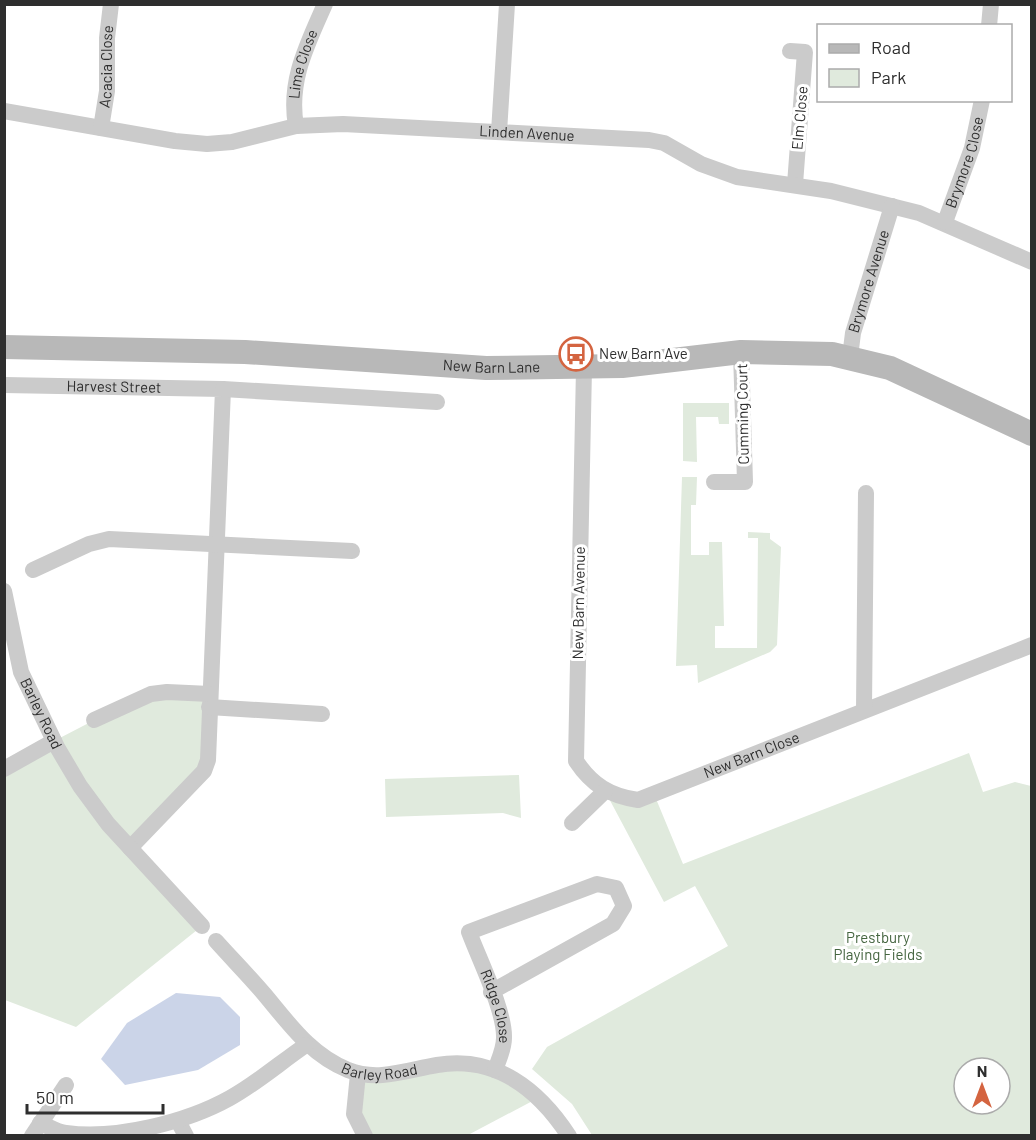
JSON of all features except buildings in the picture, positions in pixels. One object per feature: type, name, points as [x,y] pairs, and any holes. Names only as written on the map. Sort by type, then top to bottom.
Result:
[{"type":"main road","name":"New Barn Lane","points":[[4,347],[245,352],[469,368],[584,368],[741,352],[805,353],[850,357],[890,368],[1032,434]]},
{"type":"street","name":"Acacia Close","points":[[101,128],[107,91],[107,38],[111,4]]},
{"type":"street","name":"Lime Close","points":[[296,126],[292,105],[297,74],[325,4]]},
{"type":"street","points":[[499,132],[507,4]]},
{"type":"street","points":[[989,24],[991,4]]},
{"type":"street","name":"Elm Close","points":[[795,184],[805,52]]},
{"type":"street","name":"Brymore Close","points":[[945,222],[972,148],[982,102]]},
{"type":"street","name":"Linden Avenue","points":[[4,111],[175,141],[207,144],[232,142],[296,126],[343,124],[657,141],[723,173],[751,180],[795,184],[892,206],[945,222],[1032,262]]},
{"type":"street","name":"Brymore Avenue","points":[[850,357],[853,333],[892,206]]},
{"type":"street","name":"Cumming Court","points":[[714,482],[745,482],[741,352]]},
{"type":"street","name":"New Barn Avenue","points":[[584,368],[576,761],[589,778],[605,791],[618,797],[638,800]]},
{"type":"street","name":"Harvest Street","points":[[4,385],[223,389],[437,402]]},
{"type":"street","points":[[202,926],[130,848],[204,771],[208,760],[223,389]]},
{"type":"street","points":[[864,710],[866,493]]},
{"type":"street","points":[[33,570],[89,544],[109,539],[352,551]]},
{"type":"street","name":"Barley Road","points":[[4,591],[21,672],[54,741],[80,786],[108,824],[130,848]]},
{"type":"street","name":"New Barn Close","points":[[638,800],[1032,645]]},
{"type":"street","points":[[94,720],[151,694],[167,692],[210,701],[322,714]]},
{"type":"street","points":[[4,769],[54,741]]},
{"type":"street","points":[[572,823],[605,791]]},
{"type":"street","name":"Ridge Close","points":[[491,992],[607,929],[618,919],[624,906],[616,888],[597,884],[469,932],[504,1029],[503,1048],[495,1070]]},
{"type":"street","name":"Barley Road","points":[[216,940],[306,1045],[330,1061],[358,1074],[384,1076],[454,1063],[495,1070],[518,1080],[540,1097],[569,1136]]},
{"type":"street","points":[[66,1085],[36,1129],[94,1134],[182,1128],[306,1045]]},
{"type":"street","points":[[358,1074],[354,1114],[365,1136]]},
{"type":"green space","points":[[683,403],[729,403],[729,424],[719,424],[718,417],[696,417],[697,462],[683,461]]},
{"type":"green space","points":[[682,477],[697,477],[696,505],[691,505],[691,555],[709,555],[709,542],[722,542],[724,626],[715,626],[715,648],[757,648],[758,538],[748,538],[748,532],[770,533],[770,539],[781,547],[777,645],[770,652],[698,683],[697,665],[676,666]]},
{"type":"green space","points":[[210,694],[208,760],[130,848],[202,926],[76,1027],[5,1000],[5,771],[54,741],[135,699]]},
{"type":"green space","name":"Prestbury Playing Fields","points":[[969,753],[983,792],[1015,782],[1031,786],[1031,1135],[592,1135],[572,1104],[532,1069],[547,1047],[728,946],[695,886],[664,902],[605,791],[654,794],[683,864]]},
{"type":"green space","points":[[519,775],[521,818],[503,813],[386,817],[385,779]]},
{"type":"green space","points":[[468,1064],[540,1097],[468,1135],[366,1135],[354,1114],[358,1074]]},
{"type":"water","points":[[176,993],[220,997],[240,1017],[240,1045],[198,1070],[125,1085],[101,1059],[127,1023]]},
{"type":"place","name":"New Barn Ave","points":[[576,354]]}]
